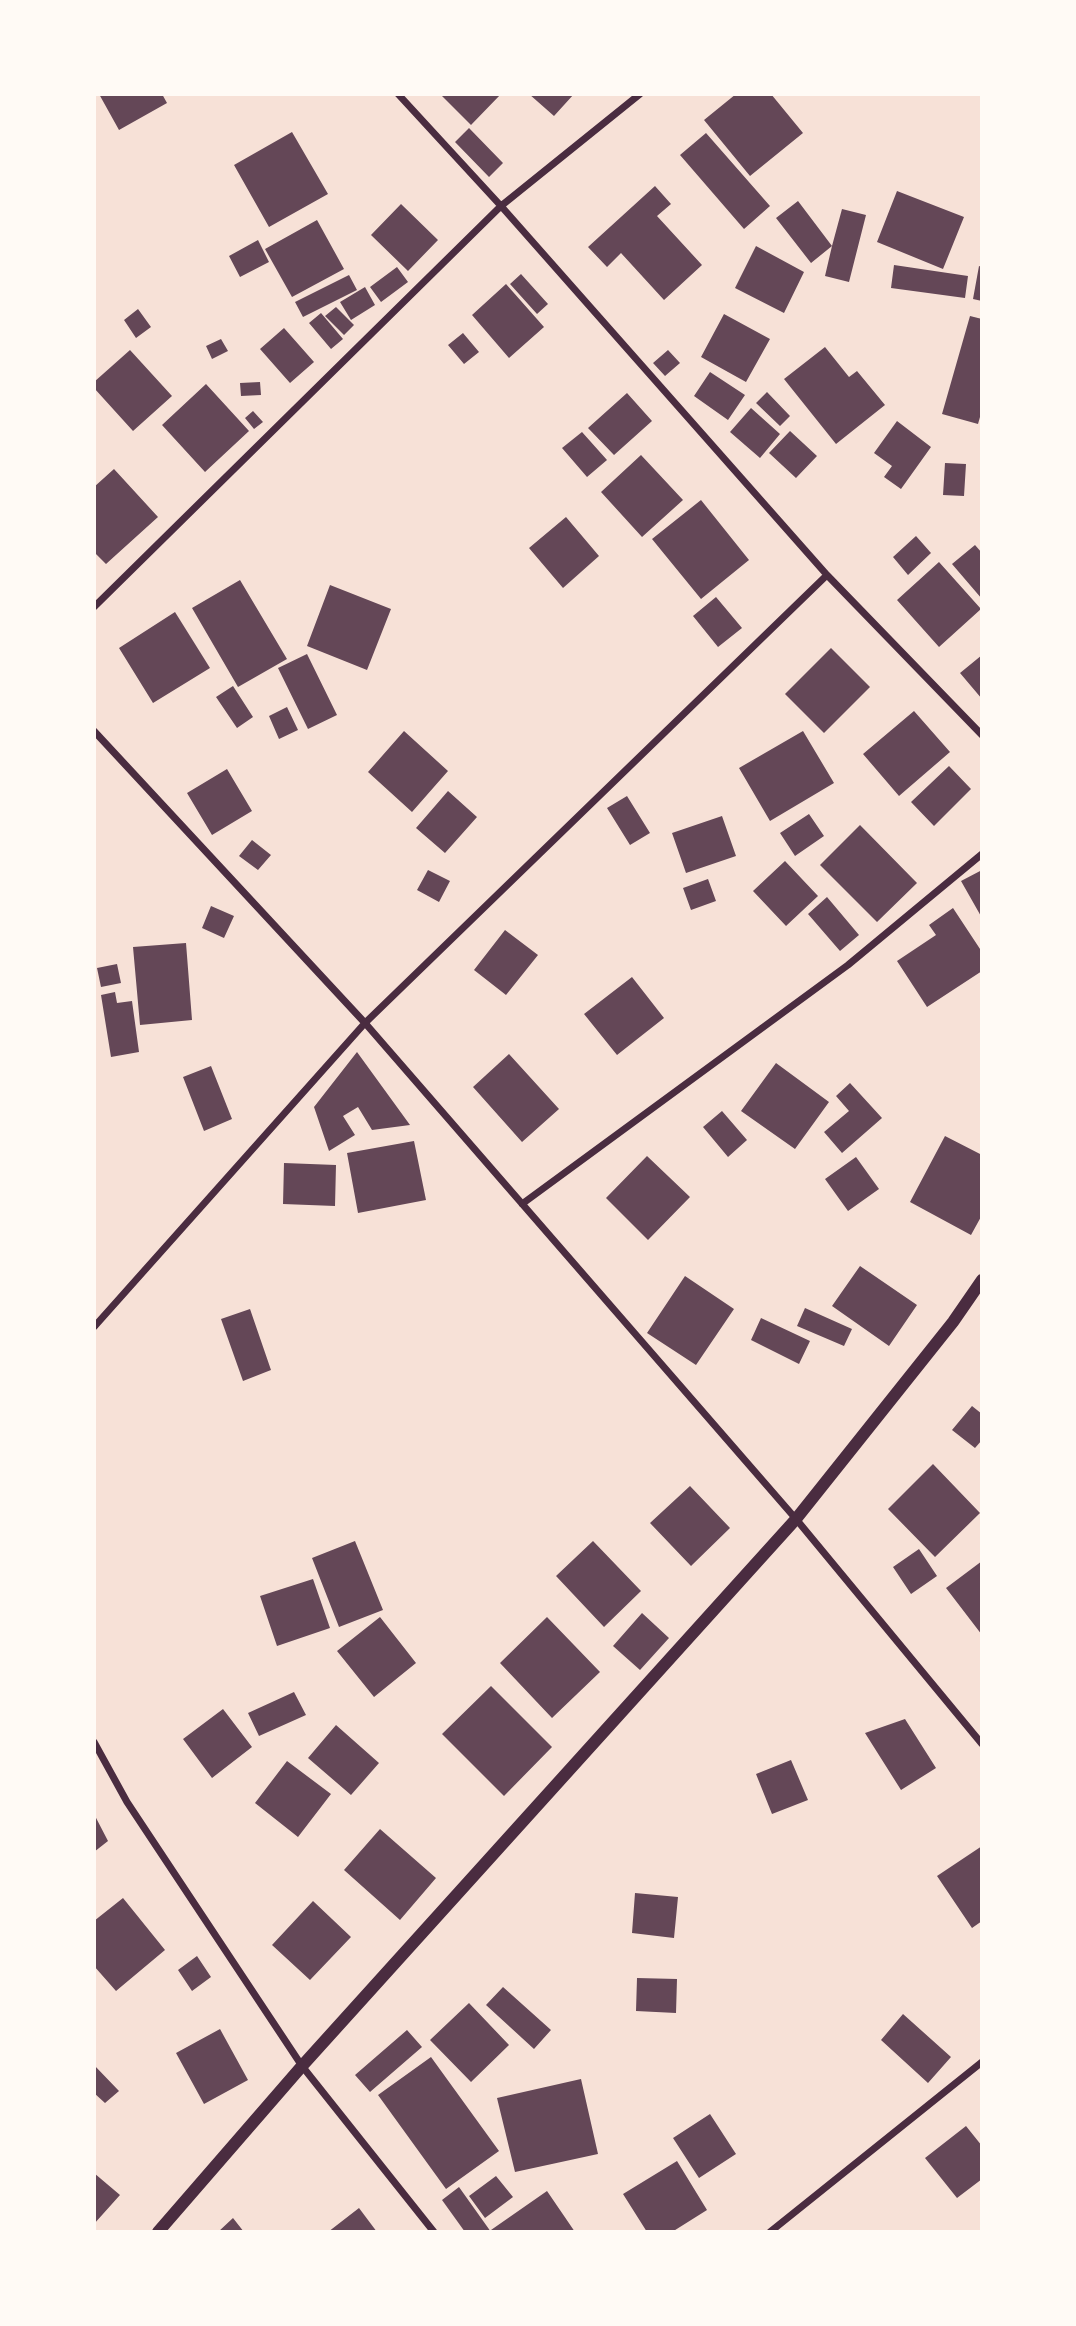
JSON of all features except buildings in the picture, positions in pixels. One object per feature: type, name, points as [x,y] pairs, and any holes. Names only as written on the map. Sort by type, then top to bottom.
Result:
[{"type":"street","points":[[398,94],[501,206],[827,575],[982,735]]},
{"type":"street","points":[[94,607],[501,206],[640,94]]},
{"type":"street","points":[[94,1327],[365,1023],[827,575]]},
{"type":"street","points":[[94,731],[365,1023],[796,1519],[982,1744]]},
{"type":"street","points":[[522,1204],[848,965],[982,854]]},
{"type":"street","points":[[159,2231],[302,2066],[796,1519],[953,1322],[982,1280]]},
{"type":"street","points":[[94,1742],[127,1802],[302,2066],[434,2231]]},
{"type":"street","points":[[770,2231],[982,2062]]}]
